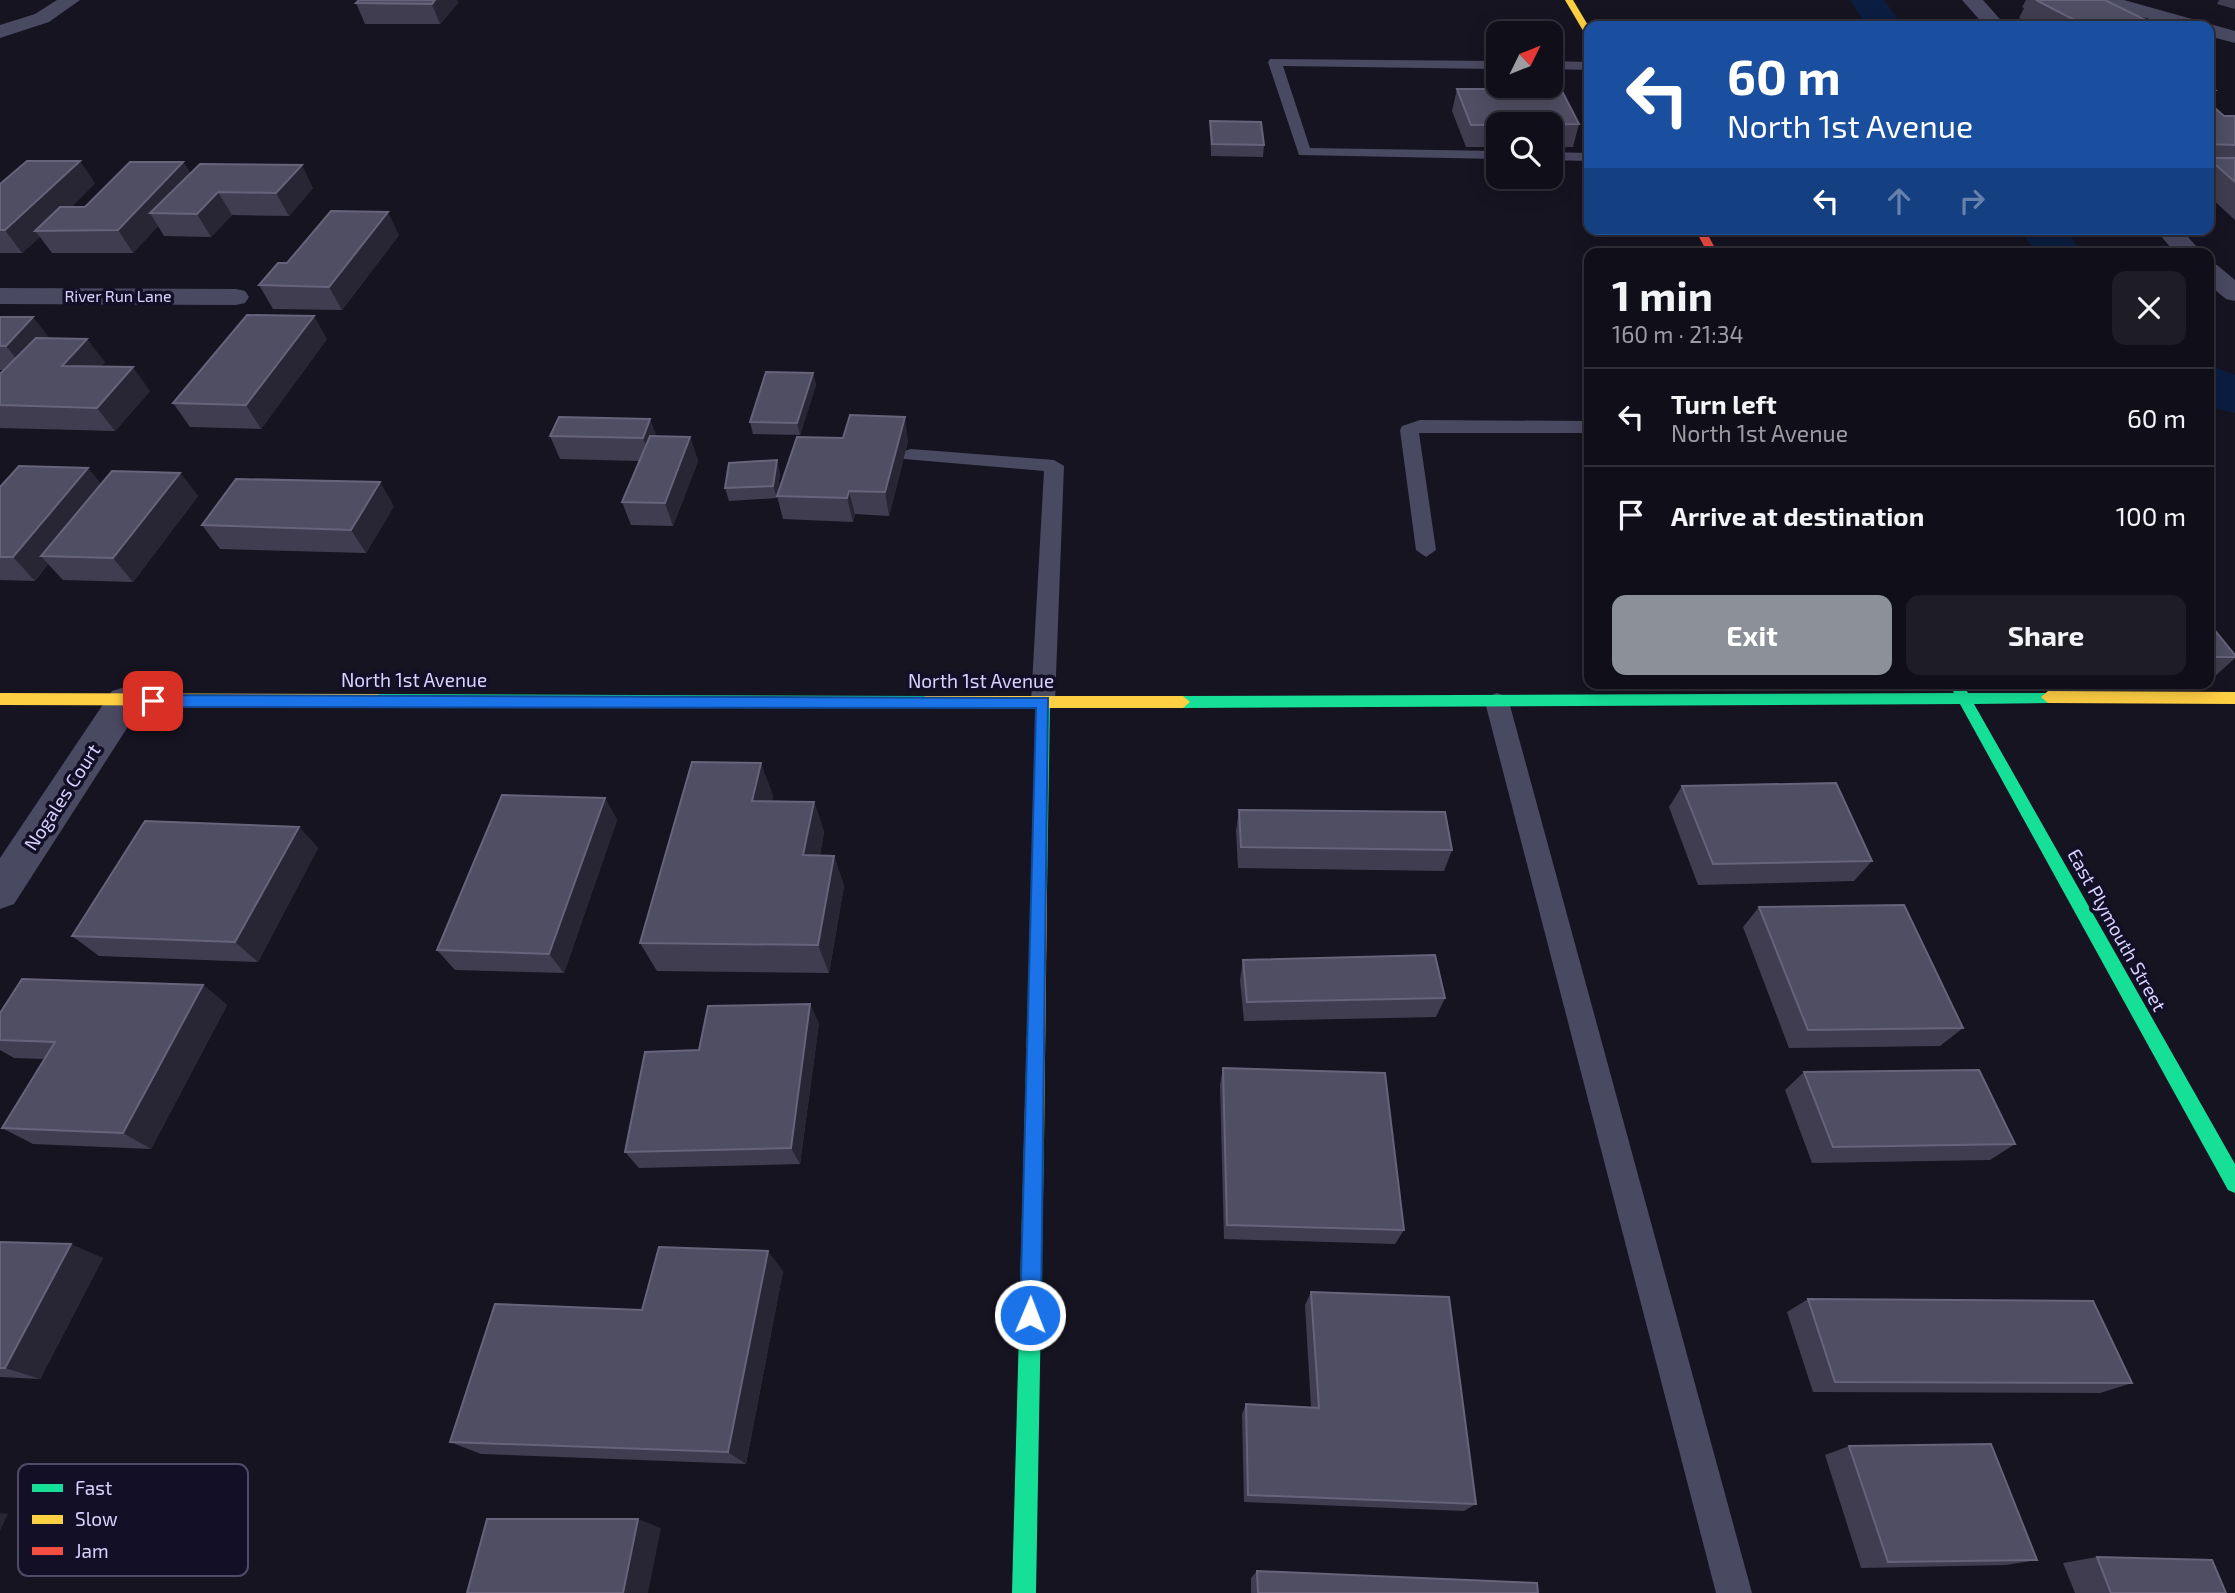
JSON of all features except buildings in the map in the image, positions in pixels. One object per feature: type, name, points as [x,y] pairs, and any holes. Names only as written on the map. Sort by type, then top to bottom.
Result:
[{"type":"street","points":[[0,32],[42,18],[70,0]]},
{"type":"street","points":[[1569,0],[1584,26]]},
{"type":"street","points":[[1972,0],[1991,21]]},
{"type":"street","points":[[2102,0],[2179,21]]},
{"type":"street","points":[[2214,31],[2235,37]]},
{"type":"street","points":[[2173,235],[2184,248]]},
{"type":"street","points":[[2214,275],[2235,293]]},
{"type":"street","name":"River Run Lane","points":[[0,296],[236,297]]},
{"type":"street","name":"North 1st Avenue","points":[[0,699],[1776,701],[1959,690],[2235,698]]},
{"type":"street","name":"East Plymouth Street","points":[[1959,690],[2235,1183]]},
{"type":"street","name":"Nogales Court","points":[[0,892],[125,701]]},
{"type":"street","points":[[1024,1593],[1043,702]]},
{"type":"lane","points":[[1486,65],[1275,62],[1304,152],[1486,155]]},
{"type":"lane","points":[[1563,65],[1584,66]]},
{"type":"lane","points":[[1563,156],[1584,157]]},
{"type":"lane","points":[[1426,550],[1409,430],[1420,426],[1584,427]]},
{"type":"lane","points":[[911,455],[1054,466],[1043,702]]},
{"type":"lane","points":[[1497,702],[1734,1593]]},
{"type":"waterway","points":[[1867,0],[1882,21]]},
{"type":"waterway","points":[[2045,235],[2057,248]]},
{"type":"waterway","points":[[2214,383],[2235,398]]},
{"type":"traffic: fast","points":[[1959,689],[2235,1183]]},
{"type":"traffic: fast","points":[[1183,702],[1777,701],[2048,697]]},
{"type":"traffic: fast","points":[[378,700],[925,702]]},
{"type":"traffic: fast","points":[[1039,891],[1043,702]]},
{"type":"traffic: fast","points":[[1024,1593],[1034,1142]]},
{"type":"traffic: slow","points":[[1569,0],[1584,26]]},
{"type":"traffic: slow","points":[[2048,697],[2235,698]]},
{"type":"traffic: slow","points":[[0,699],[378,700]]},
{"type":"traffic: slow","points":[[925,702],[1183,702]]},
{"type":"traffic: slow","points":[[1034,1142],[1039,891]]},
{"type":"traffic: jam","points":[[1703,235],[1710,248]]},
{"type":"route","points":[[153,701],[1043,702],[1030,1315]]}]
